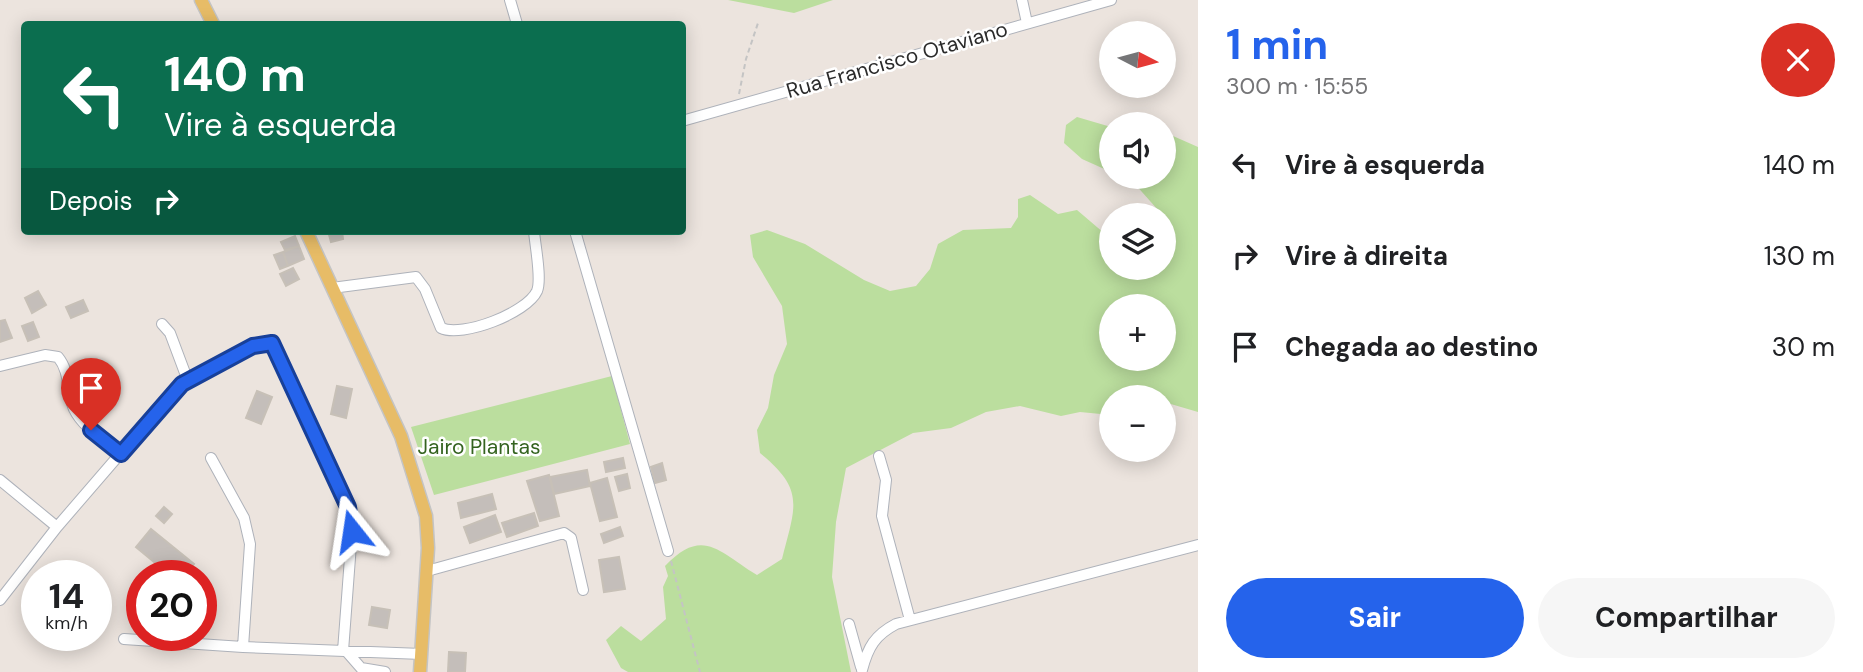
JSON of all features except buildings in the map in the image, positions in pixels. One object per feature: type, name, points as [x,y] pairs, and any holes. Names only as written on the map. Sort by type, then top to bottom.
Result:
[{"type":"main road","points":[[201,0],[212,21]]},
{"type":"main road","points":[[308,235],[401,436],[426,516],[427,571],[420,672]]},
{"type":"street","points":[[510,0],[516,21]]},
{"type":"street","points":[[1022,0],[1027,23]]},
{"type":"street","name":"Rua Francisco Otaviano","points":[[686,120],[1111,0]]},
{"type":"street","points":[[332,288],[416,277],[425,289],[440,328],[449,332],[476,328],[512,311],[536,293],[539,284],[534,235]]},
{"type":"street","points":[[577,235],[668,551]]},
{"type":"street","points":[[162,324],[170,333],[188,381]]},
{"type":"street","points":[[0,600],[57,527],[176,389],[264,342],[275,346],[350,514],[352,531],[345,651],[361,668],[385,672]]},
{"type":"street","points":[[0,366],[45,355],[58,357],[67,368],[74,409],[91,430],[121,454]]},
{"type":"street","points":[[879,456],[886,480],[882,516],[910,620]]},
{"type":"street","points":[[211,458],[248,529],[250,544],[243,647]]},
{"type":"street","points":[[0,480],[57,527]]},
{"type":"street","points":[[427,571],[564,533],[571,538],[583,590]]},
{"type":"street","points":[[862,671],[872,641],[881,632],[910,620],[1198,545]]},
{"type":"street","points":[[849,624],[862,671]]},
{"type":"street","points":[[124,639],[422,654]]},
{"type":"path","points":[[738,106],[746,59],[758,23]]},
{"type":"path","points":[[668,551],[700,672]]},
{"type":"green space","points":[[728,0],[833,0],[794,13]]},
{"type":"green space","points":[[1077,117],[1099,123],[1099,167],[1082,159],[1064,143],[1066,125]]},
{"type":"green space","points":[[1176,137],[1198,147],[1198,412],[1176,406],[1176,385],[1099,385],[1099,414],[1080,412],[1061,416],[1020,406],[986,412],[951,428],[913,433],[846,468],[836,522],[832,577],[851,672],[628,672],[621,668],[606,640],[621,626],[641,641],[666,619],[663,587],[668,576],[665,566],[678,554],[690,547],[711,547],[757,575],[782,559],[793,512],[791,489],[775,466],[760,453],[757,430],[768,408],[774,375],[787,344],[782,306],[753,257],[750,235],[767,230],[805,244],[864,280],[890,291],[916,286],[930,269],[938,244],[963,230],[1011,228],[1018,217],[1018,199],[1030,195],[1058,214],[1077,210],[1099,229],[1099,280],[1176,280],[1176,203],[1152,203],[1139,189],[1176,189]]},
{"type":"green space","name":"Jairo Plantas","points":[[612,376],[630,444],[434,495],[411,427]]},
{"type":"route","points":[[91,430],[121,454],[182,384],[253,346],[264,342],[272,343],[348,507],[352,531]]}]
